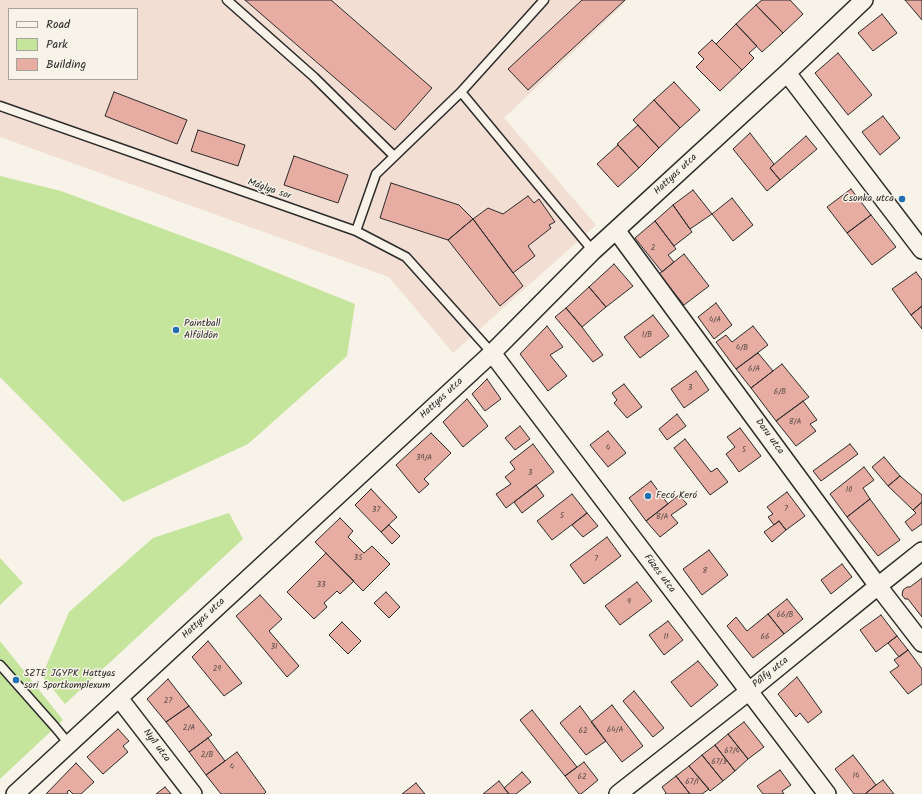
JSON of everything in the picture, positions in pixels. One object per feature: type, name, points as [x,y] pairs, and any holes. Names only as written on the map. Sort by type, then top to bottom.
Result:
[{"type":"street","name":"Hattyas utca","points":[[15,794],[492,353],[593,251],[787,73],[864,0]]},
{"type":"street","points":[[787,73],[922,250]]},
{"type":"street","name":"Daru utca","points":[[616,230],[878,586],[922,643]]},
{"type":"street","name":"Füzes utca","points":[[492,353],[748,692],[827,794]]},
{"type":"street","name":"Pálfy utca","points":[[618,794],[748,692],[922,551]]},
{"type":"street","name":"Nyíl utca","points":[[119,698],[192,794]]},
{"type":"lane","points":[[227,0],[314,77],[394,156]]},
{"type":"lane","points":[[356,231],[376,174],[461,92],[544,0]]},
{"type":"lane","points":[[461,92],[593,251]]},
{"type":"lane","name":"Máglya sor","points":[[0,106],[356,231],[406,257],[492,353]]},
{"type":"lane","points":[[0,665],[69,744]]},
{"type":"shaded area","points":[[0,0],[628,0],[504,118],[596,225],[453,353],[389,277],[0,137]]},
{"type":"green space","name":"Paintball Alföldön","points":[[0,176],[61,191],[228,253],[355,304],[347,356],[248,444],[123,502],[0,377]]},
{"type":"green space","points":[[229,513],[243,539],[65,704],[42,676],[69,612],[153,538]]},
{"type":"green space","points":[[0,558],[23,583],[0,605]]},
{"type":"green space","name":"SZTE JGYPK Hattyas sori Sportkomplexum","points":[[0,641],[63,720],[0,779]]},
{"type":"building","points":[[245,0],[331,0],[432,88],[395,130]]},
{"type":"building","points":[[582,0],[625,0],[528,90],[508,69]]},
{"type":"building","points":[[762,0],[790,0],[803,14],[783,33],[756,5]]},
{"type":"building","points":[[905,0],[922,0],[922,20]]},
{"type":"building","points":[[756,5],[783,33],[762,52],[736,24]]},
{"type":"building","points":[[882,14],[897,33],[873,51],[858,33]]},
{"type":"building","points":[[736,24],[757,46],[749,53],[754,58],[742,70],[716,44]]},
{"type":"building","points":[[712,40],[742,70],[720,91],[696,67],[704,59],[698,53]]},
{"type":"building","points":[[838,53],[872,95],[848,115],[815,73]]},
{"type":"building","points":[[674,82],[700,110],[680,128],[654,100]]},
{"type":"building","points":[[114,92],[187,120],[177,144],[105,116]]},
{"type":"building","points":[[654,100],[680,128],[659,148],[633,120]]},
{"type":"building","points":[[883,116],[900,138],[880,155],[862,132]]},
{"type":"building","points":[[638,125],[659,148],[639,168],[617,144]]},
{"type":"building","points":[[198,130],[245,145],[238,166],[191,151]]},
{"type":"building","points":[[750,133],[774,164],[770,168],[780,180],[767,191],[733,149]]},
{"type":"building","points":[[806,136],[817,149],[780,180],[770,168]]},
{"type":"building","points":[[618,145],[639,168],[618,187],[597,164]]},
{"type":"building","points":[[294,156],[348,175],[338,203],[284,185]]},
{"type":"building","points":[[391,183],[459,205],[473,219],[448,240],[380,218]]},
{"type":"building","points":[[851,189],[871,215],[847,233],[827,207]]},
{"type":"building","points":[[693,190],[712,214],[690,229],[673,205]]},
{"type":"building","points":[[528,196],[534,203],[539,199],[555,222],[549,225],[551,228],[528,246],[535,256],[513,273],[473,219],[488,208],[503,214]]},
{"type":"building","points":[[732,198],[753,225],[733,241],[712,214]]},
{"type":"building","points":[[673,205],[692,232],[674,246],[655,221]]},
{"type":"building","points":[[871,215],[896,247],[872,265],[847,233]]},
{"type":"building","points":[[473,219],[523,286],[500,306],[448,240]]},
{"type":"building","points":[[655,221],[676,249],[668,255],[674,262],[662,272],[635,238]]},
{"type":"building","points":[[684,254],[709,286],[684,305],[659,274]]},
{"type":"building","points":[[614,264],[633,286],[606,307],[589,287]]},
{"type":"building","points":[[916,272],[922,280],[922,306],[911,315],[892,289]]},
{"type":"building","points":[[589,287],[606,307],[582,327],[566,308]]},
{"type":"building","points":[[716,303],[732,325],[714,339],[698,317]]},
{"type":"building","points":[[922,306],[922,329],[911,315]]},
{"type":"building","points":[[566,308],[603,355],[593,362],[555,317]]},
{"type":"building","points":[[653,315],[669,336],[640,358],[624,337]]},
{"type":"building","points":[[547,326],[563,347],[550,355],[567,376],[548,391],[520,354]]},
{"type":"building","points":[[753,326],[768,345],[736,369],[716,342],[726,335],[732,342]]},
{"type":"building","points":[[758,353],[773,371],[751,388],[736,369]]},
{"type":"building","points":[[782,364],[809,397],[776,421],[751,388]]},
{"type":"building","points":[[696,371],[709,390],[684,408],[671,389]]},
{"type":"building","points":[[487,379],[501,399],[485,411],[472,394]]},
{"type":"building","points":[[624,384],[642,407],[627,418],[614,403],[617,400],[612,393]]},
{"type":"building","points":[[467,399],[488,426],[463,447],[443,422]]},
{"type":"building","points":[[803,401],[817,420],[810,424],[816,431],[796,446],[776,421]]},
{"type":"building","points":[[677,414],[686,426],[667,440],[659,429]]},
{"type":"building","points":[[520,426],[530,439],[515,450],[505,438]]},
{"type":"building","points":[[740,428],[761,456],[739,472],[726,454],[735,447],[727,437]]},
{"type":"building","points":[[608,431],[626,453],[608,467],[590,445]]},
{"type":"building","points":[[431,433],[451,453],[424,479],[429,484],[419,493],[396,465]]},
{"type":"building","points":[[685,439],[711,472],[717,468],[728,482],[710,495],[674,448]]},
{"type":"building","points":[[533,444],[554,472],[506,508],[496,494],[511,484],[505,477],[515,469],[510,462]]},
{"type":"building","points":[[850,444],[858,454],[821,481],[813,471]]},
{"type":"building","points":[[884,457],[900,476],[888,486],[872,467]]},
{"type":"building","points":[[864,467],[874,480],[863,488],[870,499],[847,517],[830,494]]},
{"type":"building","points":[[900,476],[922,495],[922,502],[913,510],[888,486]]},
{"type":"building","points":[[651,481],[668,504],[646,521],[629,498]]},
{"type":"building","points":[[536,485],[544,496],[522,513],[514,502]]},
{"type":"building","points":[[371,489],[397,517],[381,532],[355,505]]},
{"type":"building","points":[[787,492],[805,516],[786,530],[779,521],[774,525],[768,517],[773,514],[767,507]]},
{"type":"building","points":[[572,494],[587,513],[552,540],[537,521]]},
{"type":"building","points":[[679,495],[687,504],[671,515],[678,523],[660,537],[646,521]]},
{"type":"building","points":[[870,499],[900,540],[878,556],[847,517]]},
{"type":"building","points":[[922,502],[922,524],[912,531],[905,522],[916,513],[913,510]]},
{"type":"building","points":[[587,513],[598,526],[583,537],[572,525]]},
{"type":"building","points":[[340,518],[353,531],[348,537],[364,553],[372,546],[390,564],[363,591],[315,542]]},
{"type":"building","points":[[779,521],[786,530],[772,542],[764,532]]},
{"type":"building","points":[[389,525],[400,536],[392,544],[381,532]]},
{"type":"building","points":[[607,537],[621,556],[584,584],[570,565]]},
{"type":"building","points":[[709,550],[728,575],[702,595],[683,569]]},
{"type":"building","points":[[326,553],[354,581],[340,594],[337,591],[324,603],[327,607],[314,619],[287,592]]},
{"type":"building","points":[[842,564],[852,577],[831,594],[821,580]]},
{"type":"building","points":[[922,578],[922,617],[908,599],[905,599],[902,595],[903,590],[910,587]]},
{"type":"building","points":[[637,582],[652,601],[620,625],[605,606]]},
{"type":"building","points":[[386,592],[400,607],[389,618],[374,603]]},
{"type":"building","points":[[260,595],[282,619],[269,631],[299,666],[287,677],[236,616]]},
{"type":"building","points":[[787,599],[803,619],[784,634],[768,614]]},
{"type":"building","points":[[768,614],[784,634],[753,658],[727,626],[736,617],[747,631]]},
{"type":"building","points":[[881,615],[897,636],[876,652],[860,630]]},
{"type":"building","points":[[668,621],[683,640],[664,655],[649,635]]},
{"type":"building","points":[[342,622],[361,641],[348,654],[329,635]]},
{"type":"building","points":[[897,636],[908,650],[899,657],[888,643]]},
{"type":"building","points":[[208,641],[242,683],[224,696],[192,657]]},
{"type":"building","points":[[908,650],[922,669],[922,684],[908,694],[890,672],[899,666],[894,660]]},
{"type":"building","points":[[698,661],[718,685],[691,707],[671,682]]},
{"type":"building","points":[[797,677],[822,712],[808,723],[800,713],[796,717],[778,694]]},
{"type":"building","points":[[168,679],[189,706],[166,722],[147,699]]},
{"type":"building","points":[[634,691],[664,728],[653,737],[623,701]]},
{"type":"building","points":[[612,705],[643,746],[622,762],[591,722]]},
{"type":"building","points":[[189,706],[212,735],[189,752],[166,722]]},
{"type":"building","points":[[580,706],[606,741],[586,755],[560,723]]},
{"type":"building","points":[[532,710],[577,767],[565,776],[520,720]]},
{"type":"building","points":[[744,722],[764,747],[748,759],[728,734]]},
{"type":"building","points":[[118,729],[129,741],[123,746],[128,752],[103,774],[87,757]]},
{"type":"building","points":[[728,734],[748,759],[735,771],[715,745]]},
{"type":"building","points":[[208,738],[225,761],[206,775],[189,752]]},
{"type":"building","points":[[715,745],[735,771],[723,781],[702,755]]},
{"type":"building","points":[[237,752],[266,792],[264,794],[221,794],[206,775]]},
{"type":"building","points":[[702,755],[723,781],[710,791],[689,766]]},
{"type":"building","points":[[853,755],[876,785],[865,794],[854,794],[835,769]]},
{"type":"building","points":[[584,762],[598,780],[579,794],[565,776]]},
{"type":"building","points":[[76,763],[94,782],[81,794],[73,794],[69,790],[67,792],[68,794],[46,794]]},
{"type":"building","points":[[689,766],[709,789],[702,794],[690,794],[676,776]]},
{"type":"building","points":[[780,770],[791,785],[782,791],[784,794],[763,794],[757,786]]},
{"type":"building","points":[[522,772],[531,782],[516,794],[509,794],[504,788]]},
{"type":"building","points":[[676,776],[690,794],[665,794],[666,793],[662,787]]},
{"type":"building","points":[[883,780],[894,794],[865,794],[876,785]]},
{"type":"building","points":[[499,781],[509,794],[483,794]]},
{"type":"building","points":[[416,783],[425,794],[402,794]]},
{"type":"building","points":[[165,787],[171,794],[156,794]]},
{"type":"place","name":"Csonka utca","points":[[902,199]]},
{"type":"place","name":"Paintball Alföldön","points":[[176,330]]},
{"type":"place","name":"Fecó Keró","points":[[648,496]]},
{"type":"place","name":"SZTE JGYPK Hattyas sori Sportkomplexum","points":[[16,680]]}]
